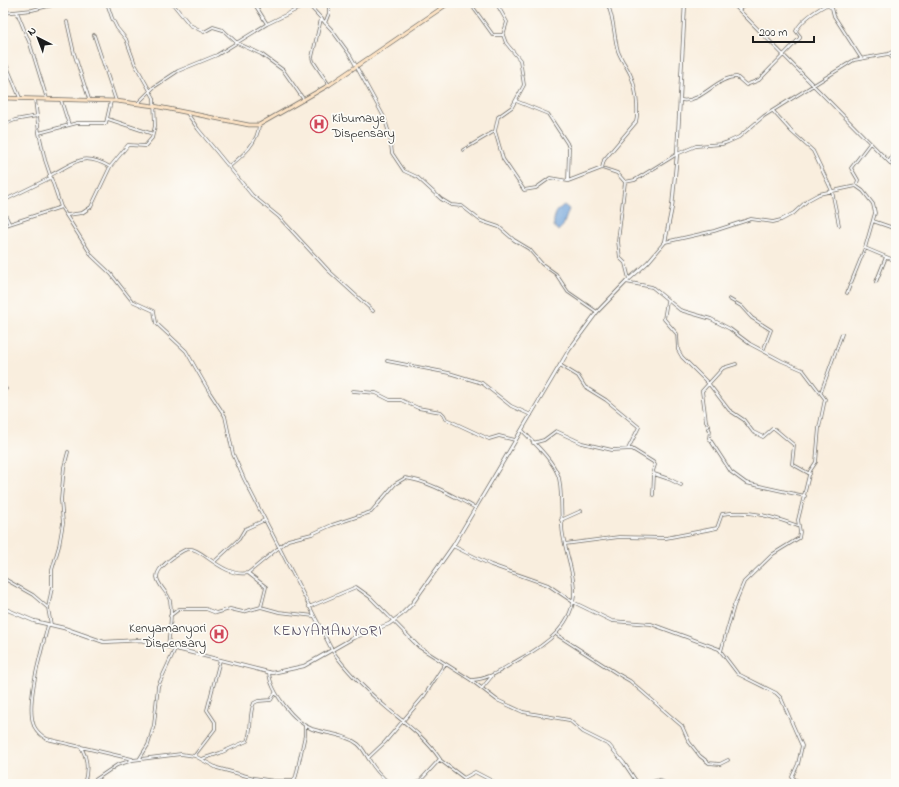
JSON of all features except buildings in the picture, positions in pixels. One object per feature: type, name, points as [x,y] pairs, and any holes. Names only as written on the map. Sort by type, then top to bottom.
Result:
[{"type":"main road","points":[[3,98],[60,98],[116,101],[154,106],[249,125],[259,125],[329,85],[449,3]]},
{"type":"street","points":[[3,13],[53,6],[60,3]]},
{"type":"street","points":[[67,215],[82,213],[91,207],[110,167],[126,147],[131,145],[145,146],[153,134],[156,118],[154,106],[155,102],[151,91],[135,64],[126,39],[117,28],[107,3]]},
{"type":"street","points":[[172,3],[194,28],[204,32],[213,27],[219,28],[237,43],[261,54],[283,70],[304,100]]},
{"type":"street","points":[[254,3],[267,24]]},
{"type":"street","points":[[325,23],[329,13],[329,3]]},
{"type":"street","points":[[470,3],[492,35],[503,36]]},
{"type":"street","points":[[499,3],[498,6],[507,22],[503,36],[506,43],[520,60],[524,85],[510,109],[498,117],[495,131],[503,159],[524,190],[536,188],[550,178],[568,181],[602,168],[617,174],[625,182]]},
{"type":"street","points":[[602,168],[604,160],[636,122],[637,117],[634,86],[631,76],[618,51],[614,18],[607,3]]},
{"type":"street","points":[[3,608],[104,642],[141,640],[269,672],[304,666],[353,638],[393,622],[412,604],[453,546],[474,507],[522,430],[569,350],[597,312],[648,262],[665,242],[672,207],[677,154],[685,3]]},
{"type":"street","points":[[732,3],[896,169]]},
{"type":"street","points":[[739,10],[745,3]]},
{"type":"street","points":[[138,104],[151,91],[178,71],[217,55],[267,24],[308,4],[325,23],[357,66],[384,117],[390,136],[393,156],[404,171],[417,178],[441,199],[452,205],[462,206],[481,221],[499,227],[514,240],[529,249],[542,264],[556,274],[568,292],[597,312]]},
{"type":"street","points":[[681,100],[692,98],[729,78],[737,77],[746,85],[755,82],[765,74],[800,38],[796,31],[802,23],[811,14],[826,4],[832,8],[834,16],[861,58]]},
{"type":"street","points":[[17,12],[30,44],[47,99]]},
{"type":"street","points":[[321,19],[312,57],[329,85]]},
{"type":"street","points":[[67,22],[74,53],[88,99]]},
{"type":"street","points":[[94,35],[116,101]]},
{"type":"street","points":[[625,182],[638,178],[677,154],[696,146],[728,142],[739,136],[773,111],[854,60],[888,54],[896,50]]},
{"type":"street","points":[[888,54],[896,61]]},
{"type":"street","points":[[3,58],[20,98]]},
{"type":"street","points":[[35,98],[39,133],[50,177],[61,207],[92,256],[111,274],[132,300],[154,311],[156,324],[186,351],[206,387],[225,416],[233,454],[278,549],[332,650],[345,667],[372,695],[415,730],[440,760],[464,778],[475,772],[498,784]]},
{"type":"street","points":[[60,98],[68,125]]},
{"type":"street","points":[[39,133],[68,125],[104,123],[108,119],[111,101]]},
{"type":"street","points":[[516,101],[546,113],[567,143],[569,148],[568,181]]},
{"type":"street","points":[[773,111],[792,132],[813,151],[832,191],[839,225]]},
{"type":"street","points":[[187,113],[252,195],[279,217],[294,236],[329,272],[373,311]]},
{"type":"street","points":[[3,126],[15,120],[37,116]]},
{"type":"street","points":[[108,119],[153,134]]},
{"type":"street","points":[[229,167],[255,141],[259,132],[259,125]]},
{"type":"street","points":[[463,150],[495,131]]},
{"type":"street","points":[[856,186],[858,180],[851,168],[870,143]]},
{"type":"street","points":[[889,162],[896,149]]},
{"type":"street","points":[[3,201],[85,159],[94,159],[110,167]]},
{"type":"street","points":[[625,182],[618,241],[620,258],[625,263],[629,279]]},
{"type":"street","points":[[665,242],[714,231],[751,219],[773,222],[781,220],[794,213],[812,197],[856,186],[863,191],[875,208],[873,221],[865,248],[847,293]]},
{"type":"street","points":[[3,226],[61,207]]},
{"type":"street","points":[[3,210],[9,223]]},
{"type":"street","points":[[873,221],[896,229]]},
{"type":"street","points":[[865,248],[896,261]]},
{"type":"street","points":[[876,282],[886,257]]},
{"type":"street","points":[[626,282],[652,288],[680,310],[716,321],[730,329],[744,341],[782,362],[803,370],[825,399],[819,428],[816,462],[810,474],[798,520],[800,532],[798,540],[773,554],[744,582],[734,606],[721,651]]},
{"type":"street","points":[[729,299],[741,306],[752,318],[771,330],[763,351]]},
{"type":"street","points":[[667,301],[664,319],[677,334],[680,353],[709,384],[729,410],[744,420],[754,432],[762,437],[772,429],[775,429],[792,441],[794,445],[792,464],[810,474]]},
{"type":"street","points":[[821,392],[842,334]]},
{"type":"street","points":[[387,361],[423,367],[477,381],[485,385],[511,406],[531,415]]},
{"type":"street","points":[[736,364],[724,368],[701,394],[706,421],[710,431],[709,438],[731,472],[746,483],[805,496]]},
{"type":"street","points":[[560,365],[578,376],[585,387],[606,400],[639,427],[628,448]]},
{"type":"street","points":[[353,391],[376,393],[390,400],[404,401],[418,408],[440,412],[446,419],[488,439],[499,436],[515,440]]},
{"type":"street","points":[[470,680],[484,679],[495,674],[537,649],[556,634],[564,625],[573,602],[574,588],[562,533],[558,475],[522,430]]},
{"type":"street","points":[[533,443],[544,440],[556,431],[582,443],[612,450],[628,448],[641,454],[654,465],[652,495]]},
{"type":"street","points":[[68,452],[64,467],[61,500],[63,523],[59,546],[52,570],[52,587],[48,608],[50,625],[34,686],[32,703],[33,724],[37,732],[48,739],[133,760]]},
{"type":"street","points":[[654,474],[669,479],[681,486]]},
{"type":"street","points":[[168,647],[170,616],[169,598],[158,580],[159,570],[187,549],[195,549],[226,570],[241,574],[248,573],[292,538],[312,534],[332,525],[371,512],[395,484],[405,478],[414,479],[442,490],[474,507]]},
{"type":"street","points":[[561,520],[581,511]]},
{"type":"street","points":[[565,544],[619,537],[666,538],[682,534],[702,532],[717,528],[722,514],[736,512],[755,513],[798,526]]},
{"type":"street","points":[[214,562],[239,538],[245,529],[265,520]]},
{"type":"street","points":[[453,546],[491,565],[543,583],[573,602],[612,621],[651,624],[721,651],[738,674],[776,693],[781,698],[802,746],[798,764],[792,777],[800,784]]},
{"type":"street","points":[[248,573],[266,587],[262,607]]},
{"type":"street","points":[[3,578],[33,595],[48,608]]},
{"type":"street","points":[[309,607],[356,587],[370,597],[419,647],[482,688],[500,702],[521,711],[549,715],[573,722],[583,732],[609,745],[624,763],[638,784]]},
{"type":"street","points":[[170,616],[179,608],[206,609],[216,613],[230,609],[243,612],[262,607],[279,612],[314,616]]},
{"type":"street","points":[[556,634],[630,681],[649,696],[682,726],[692,746],[705,760],[720,764],[728,760]]},
{"type":"street","points":[[140,758],[148,745],[154,725],[158,686],[175,649]]},
{"type":"street","points":[[195,756],[215,729],[215,722],[207,710],[220,660]]},
{"type":"street","points":[[368,758],[385,742],[403,721],[432,686],[446,664]]},
{"type":"street","points":[[269,672],[270,684],[305,726],[354,741],[359,745],[379,773],[390,784]]},
{"type":"street","points":[[482,688],[495,674]]},
{"type":"street","points":[[202,758],[220,753],[246,741],[250,733],[250,716],[253,705],[256,701],[271,700],[276,693]]},
{"type":"street","points":[[293,781],[296,776],[305,735],[305,726]]},
{"type":"street","points":[[79,746],[83,751],[86,762],[87,771],[84,784]]},
{"type":"street","points":[[89,784],[117,765],[140,758],[169,754],[195,756],[225,770],[275,783],[293,781],[319,784]]},
{"type":"street","points":[[417,784],[440,760]]},
{"type":"street","points":[[644,784],[654,780],[667,784]]},
{"type":"water","points":[[564,205],[569,209],[563,226],[558,231],[554,226],[554,220],[557,211]]},
{"type":"place","name":"Kibumaye Dispensary","points":[[319,124]]},
{"type":"place","name":"Kenyamanyori Dispensary","points":[[219,634]]},
{"type":"district","name":"KENYAMANYORI","points":[[328,630]]}]
